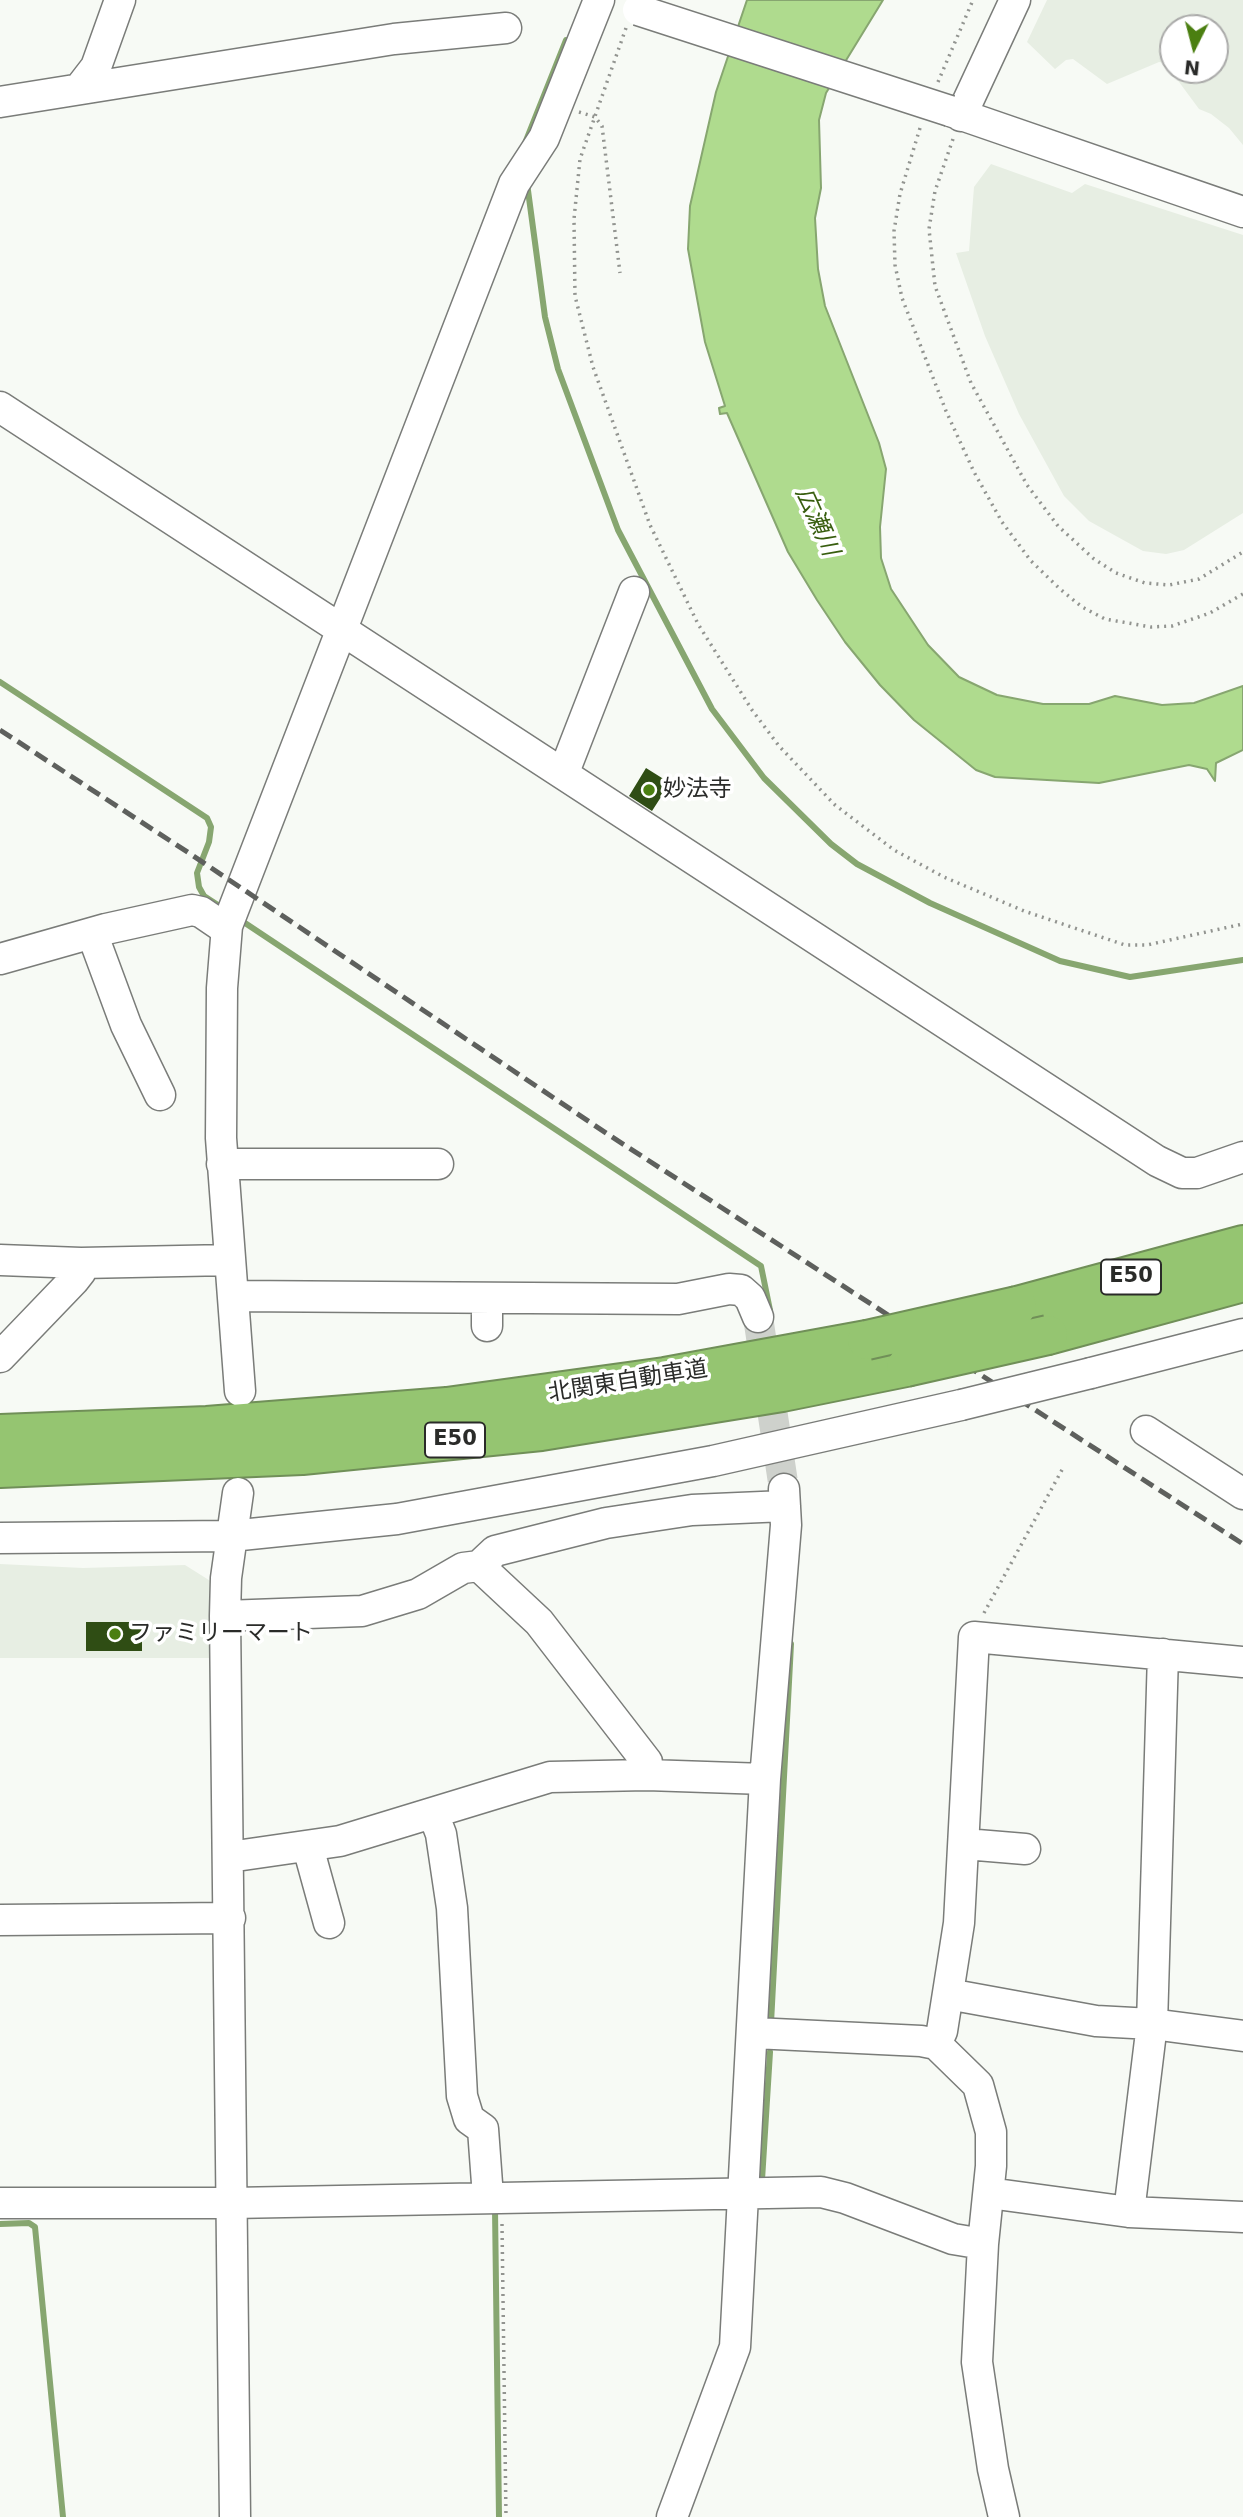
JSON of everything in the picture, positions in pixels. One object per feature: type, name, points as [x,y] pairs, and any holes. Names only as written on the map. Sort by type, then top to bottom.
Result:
[{"type":"highway","name":"北関東自動車道","points":[[0,1434],[207,1426],[447,1407],[665,1377],[867,1340],[1017,1306],[1243,1245]]},
{"type":"highway","name":"北関東自動車道","points":[[0,1468],[302,1455],[541,1431],[782,1392],[906,1367],[1048,1335],[1243,1282]]},
{"type":"street","points":[[79,89],[96,67],[120,0]]},
{"type":"street","points":[[240,1391],[221,1151],[222,988],[226,929],[340,628],[514,184],[544,138],[599,0]]},
{"type":"street","points":[[950,112],[1015,0]]},
{"type":"street","points":[[626,11],[950,112],[1243,212]]},
{"type":"street","points":[[0,102],[116,86],[394,39],[506,27]]},
{"type":"street","points":[[0,407],[564,772],[1157,1161],[1182,1173],[1197,1173],[1243,1157]]},
{"type":"street","points":[[564,772],[634,592]]},
{"type":"street","points":[[0,959],[92,933],[191,910],[201,912],[226,929]]},
{"type":"street","points":[[92,933],[125,1025],[160,1095]]},
{"type":"street","points":[[221,1151],[438,1164]]},
{"type":"street","points":[[0,1260],[81,1263],[230,1260]]},
{"type":"street","points":[[0,1357],[81,1272],[81,1263]]},
{"type":"street","points":[[233,1296],[487,1312],[678,1299],[741,1290],[750,1298],[758,1317]]},
{"type":"street","points":[[0,1538],[231,1536],[397,1519],[491,1504],[713,1461],[961,1405],[1243,1334]]},
{"type":"street","points":[[1146,1431],[1243,1494]]},
{"type":"street","points":[[235,2517],[225,1616],[231,1536],[238,1493]]},
{"type":"street","points":[[225,1616],[362,1611],[418,1594],[463,1568],[487,1558],[641,1517],[785,1497],[765,1779],[736,2347],[672,2517]]},
{"type":"street","points":[[487,1558],[540,1622],[647,1762],[647,1775]]},
{"type":"street","points":[[936,2044],[948,1994],[959,1923],[974,1637],[1243,1662]]},
{"type":"street","points":[[1129,2211],[1152,2024],[1163,1654]]},
{"type":"street","points":[[229,1857],[308,1847],[387,1828],[550,1777],[647,1775],[765,1779]]},
{"type":"street","points":[[433,1812],[441,1834],[452,1908],[462,2096],[469,2119],[484,2129],[495,2197]]},
{"type":"street","points":[[965,1844],[1025,1849]]},
{"type":"street","points":[[308,1847],[330,1923]]},
{"type":"street","points":[[0,1920],[230,1918]]},
{"type":"street","points":[[948,1994],[1096,2021],[1152,2024],[1243,2036]]},
{"type":"street","points":[[754,2033],[897,2038],[936,2044],[978,2085],[991,2132],[977,2362],[993,2469],[1004,2517]]},
{"type":"street","points":[[0,2203],[232,2203],[744,2192],[831,2194],[953,2239],[983,2244]]},
{"type":"street","points":[[989,2193],[1129,2211],[1243,2217]]},
{"type":"path","points":[[973,0],[929,229],[935,286],[971,383],[1027,485],[1058,526],[1094,559],[1116,573],[1145,583],[1169,585],[1199,579],[1243,552]]},
{"type":"path","points":[[626,11],[580,159],[574,219],[575,296],[582,331],[626,461],[673,574],[710,644],[779,746],[835,805],[894,850],[944,877],[1024,911],[1112,941],[1136,945],[1243,924]]},
{"type":"path","points":[[557,104],[595,117],[602,126],[620,273]]},
{"type":"path","points":[[921,125],[900,194],[894,231],[895,265],[902,298],[946,411],[974,472],[1002,522],[1031,561],[1060,589],[1082,607],[1105,619],[1151,627],[1171,626],[1210,613],[1243,594]]},
{"type":"path","points":[[974,1637],[977,1625],[1063,1468]]},
{"type":"path","points":[[495,2197],[506,2517]]},
{"type":"shaded area","points":[[1047,0],[1243,0],[1243,145],[1229,128],[1211,114],[1199,109],[1181,84],[1229,84],[1229,14],[1159,14],[1159,62],[1107,84],[1073,59],[1066,60],[1055,69],[1027,42]]},
{"type":"shaded area","points":[[991,164],[1072,193],[1085,184],[1243,235],[1243,513],[1184,550],[1166,554],[1143,551],[1089,521],[1064,496],[1019,414],[985,336],[956,253],[969,251],[974,187]]},
{"type":"shaded area","points":[[0,1564],[83,1568],[185,1565],[212,1582],[214,1658],[0,1658]]},
{"type":"water","name":"広瀬川","points":[[747,0],[883,0],[826,93],[819,120],[821,188],[815,218],[818,269],[825,306],[879,443],[886,469],[880,527],[881,558],[891,589],[928,645],[959,677],[997,695],[1043,704],[1089,704],[1115,696],[1162,705],[1194,703],[1243,686],[1243,750],[1216,763],[1215,781],[1207,769],[1189,765],[1099,783],[995,777],[976,770],[914,720],[880,685],[845,642],[788,552],[727,413],[720,414],[719,408],[725,406],[705,342],[688,249],[690,206],[716,92]]},
{"type":"building","name":"妙法寺","points":[[646,768],[670,783],[652,811],[629,796]]},
{"type":"building","points":[[86,1622],[142,1622],[142,1651],[86,1651]]},
{"type":"waterway","points":[[523,148],[566,40]]},
{"type":"waterway","points":[[527,183],[545,317],[558,369],[618,530],[712,709],[764,778],[831,844],[857,864],[930,903],[1060,961],[1130,977],[1243,960]]},
{"type":"waterway","points":[[0,682],[207,818],[211,827],[209,842],[197,873],[199,887],[204,896],[224,909]]},
{"type":"waterway","points":[[239,919],[761,1266],[770,1310]]},
{"type":"waterway","points":[[771,2023],[791,1644]]},
{"type":"waterway","points":[[762,2180],[770,2052]]},
{"type":"waterway","points":[[495,2209],[499,2517]]},
{"type":"waterway","points":[[0,2224],[29,2223],[35,2227],[63,2517]]},
{"type":"tunnel","points":[[758,1317],[784,1489]]},
{"type":"railway","points":[[0,730],[192,855],[609,1135],[1243,1544]]},
{"type":"place","name":"妙法寺","points":[[649,790]]},
{"type":"place","name":"ファミリーマート","points":[[115,1634]]}]
